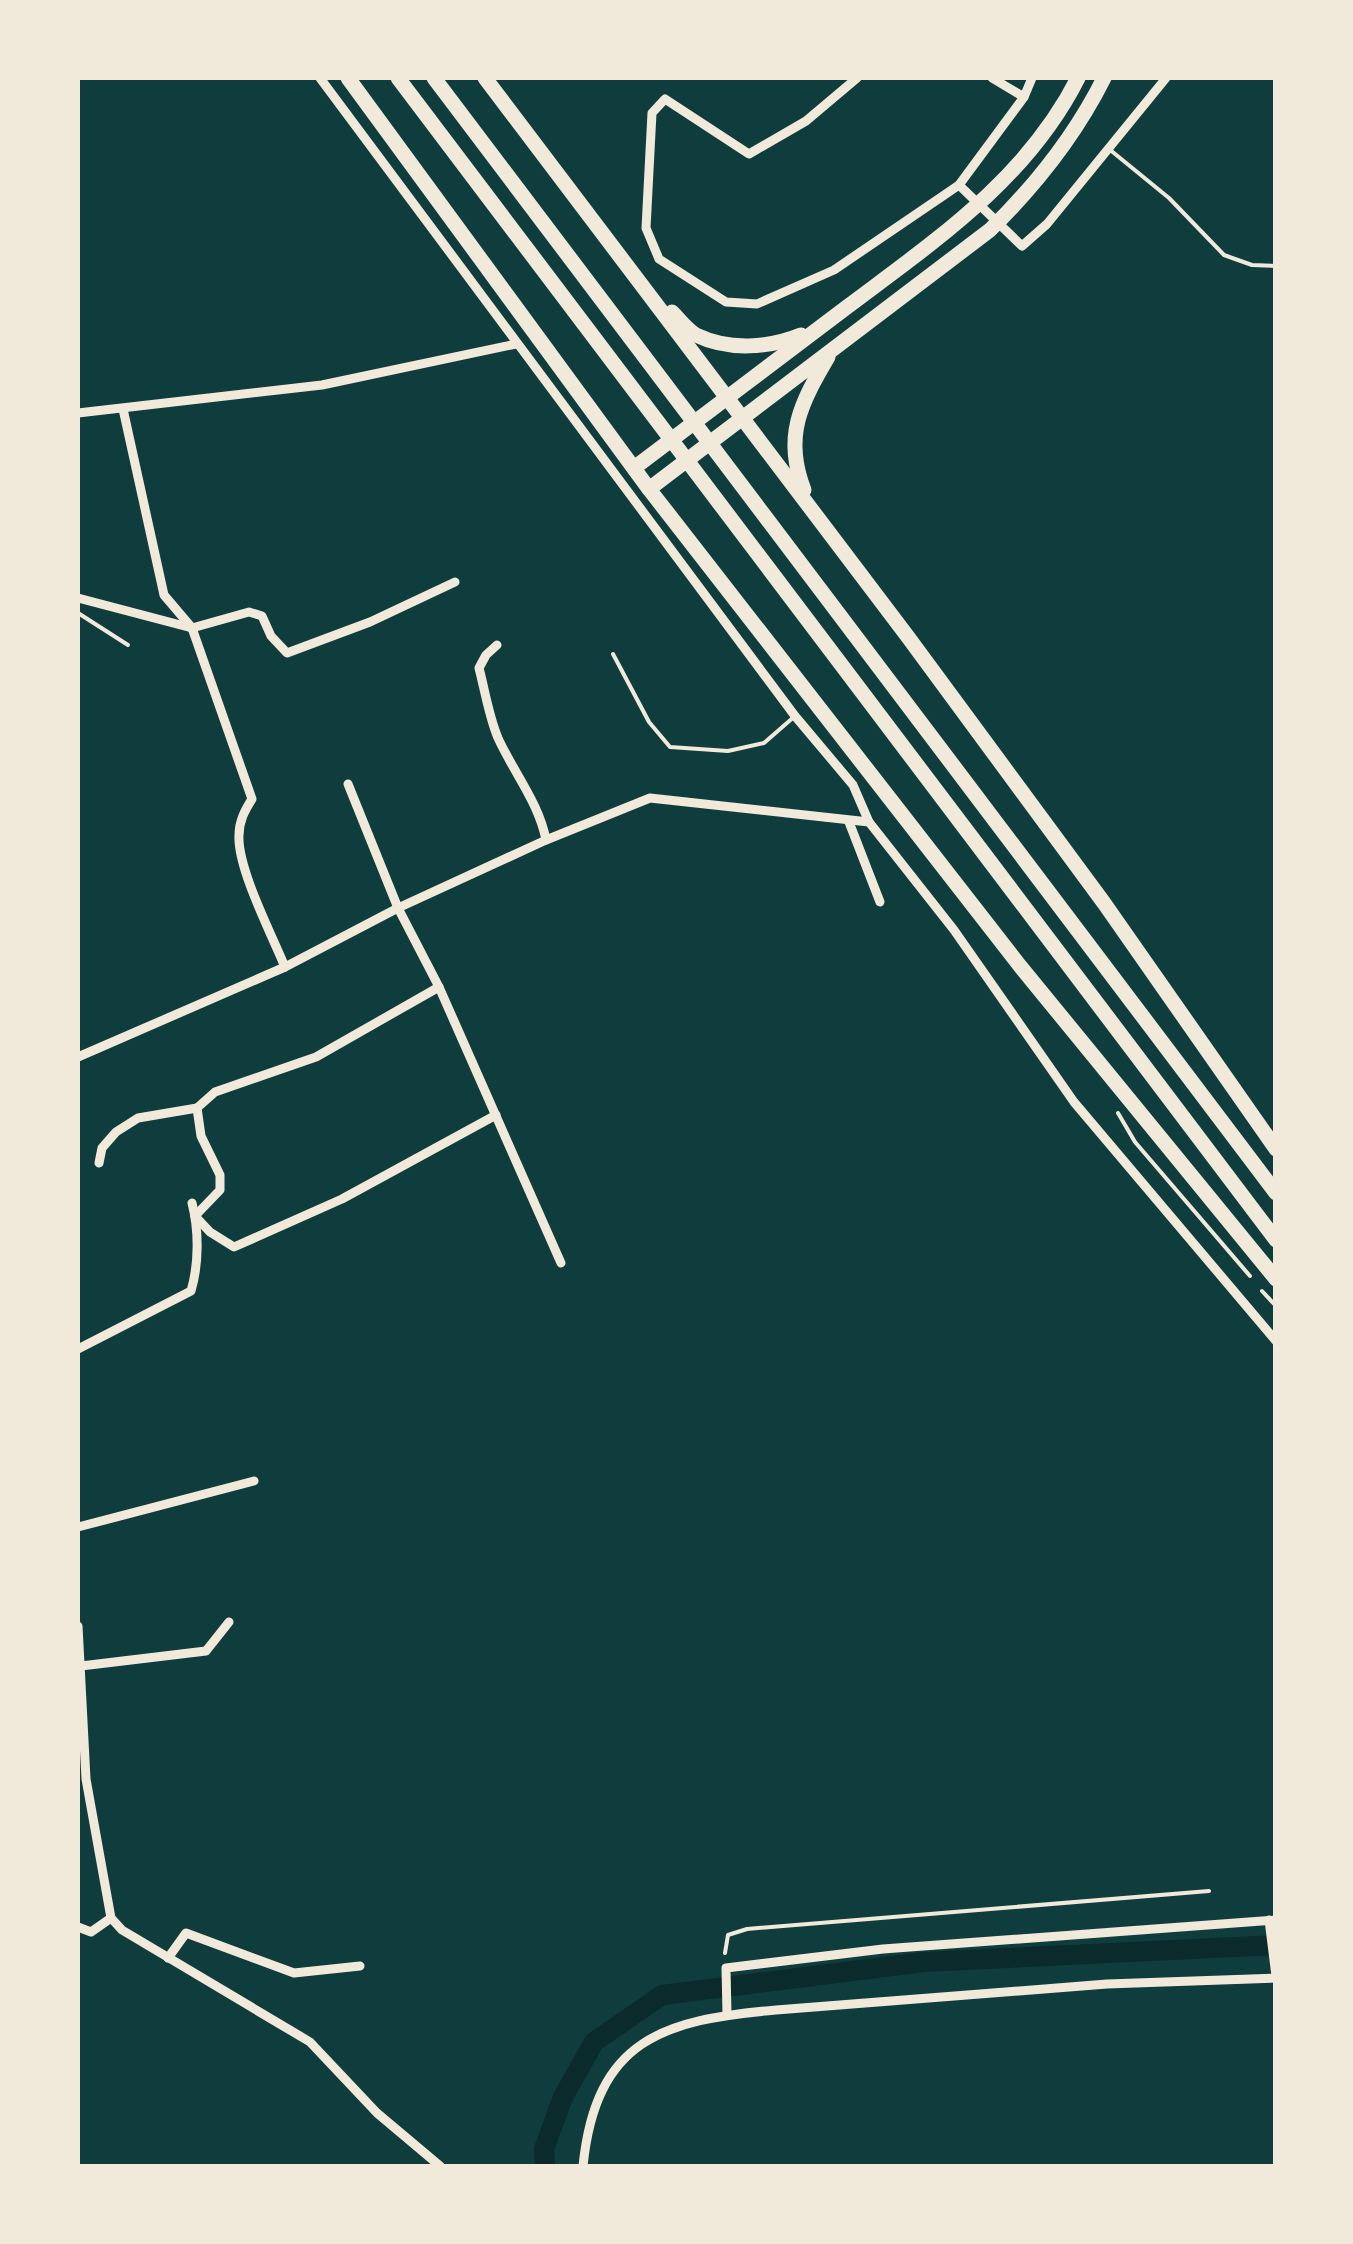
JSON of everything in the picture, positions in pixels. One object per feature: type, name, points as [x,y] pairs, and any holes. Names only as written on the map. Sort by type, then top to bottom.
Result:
[{"type":"highway","points":[[348,78],[649,489],[1020,966],[1276,1279]]},
{"type":"highway","points":[[398,78],[1276,1240]]},
{"type":"highway","points":[[434,78],[1276,1193]]},
{"type":"highway","points":[[485,78],[1104,903],[1276,1148]]},
{"type":"highway","points":[[634,468],[974,210],[1038,144],[1078,78]]},
{"type":"highway","points":[[649,489],[990,230],[1025,196],[1084,118],[1104,78]]},
{"type":"highway","points":[[630,271],[694,334],[735,346],[778,344],[818,329]]},
{"type":"highway","points":[[811,509],[796,469],[794,427],[803,399],[833,350]]},
{"type":"street","points":[[320,78],[795,716],[853,785],[869,822],[954,930],[1074,1102],[1276,1342]]},
{"type":"street","points":[[856,78],[806,120],[749,154],[665,99],[652,113],[646,228],[659,259],[726,302],[757,304],[834,270],[958,185],[1024,97],[1032,78]]},
{"type":"street","points":[[992,78],[1024,97]]},
{"type":"street","points":[[958,185],[1022,246],[1047,224],[1166,78]]},
{"type":"street","points":[[78,413],[322,386],[516,344]]},
{"type":"street","points":[[123,409],[164,595],[192,628],[252,799],[238,835],[242,861],[286,967]]},
{"type":"street","points":[[78,598],[192,628],[249,612],[262,616],[287,653],[370,622],[455,582]]},
{"type":"street","points":[[497,645],[479,668],[485,692],[496,733],[543,820],[546,840]]},
{"type":"street","points":[[348,784],[398,908],[439,987],[561,1263]]},
{"type":"street","points":[[78,1056],[286,967],[398,908],[546,840],[650,798],[869,822]]},
{"type":"street","points":[[848,822],[880,902]]},
{"type":"street","points":[[98,1163],[102,1148],[116,1132],[138,1118],[198,1108],[215,1092],[316,1058],[439,987]]},
{"type":"street","points":[[195,1216],[220,1190],[220,1175],[200,1136],[198,1108]]},
{"type":"street","points":[[195,1216],[210,1232],[234,1247],[342,1199],[496,1115]]},
{"type":"street","points":[[78,1349],[191,1291],[196,1273],[192,1203]]},
{"type":"street","points":[[78,1527],[254,1481]]},
{"type":"street","points":[[81,1666],[206,1651],[228,1622]]},
{"type":"street","points":[[78,1626],[82,1779],[111,1918],[122,1930],[310,2042],[376,2113],[440,2166]]},
{"type":"street","points":[[78,1927],[91,1932],[111,1918]]},
{"type":"street","points":[[583,2166],[586,2139],[602,2093],[618,2064],[664,2029],[727,2014],[1275,1975],[1272,1923],[883,1949],[726,1971],[727,2014]]},
{"type":"street","points":[[168,1958],[186,1933],[294,1973],[360,1966]]},
{"type":"lane","points":[[1109,149],[1169,198],[1224,255],[1252,264],[1276,266]]},
{"type":"lane","points":[[78,613],[128,644]]},
{"type":"lane","points":[[613,654],[649,722],[670,747],[728,751],[764,743],[795,716]]},
{"type":"path","points":[[726,1971],[724,1941],[735,1930],[1209,1891]]},
{"type":"waterway","points":[[545,2166],[544,2149],[563,2097],[594,2042],[662,1995],[924,1962],[1276,1945]]}]
